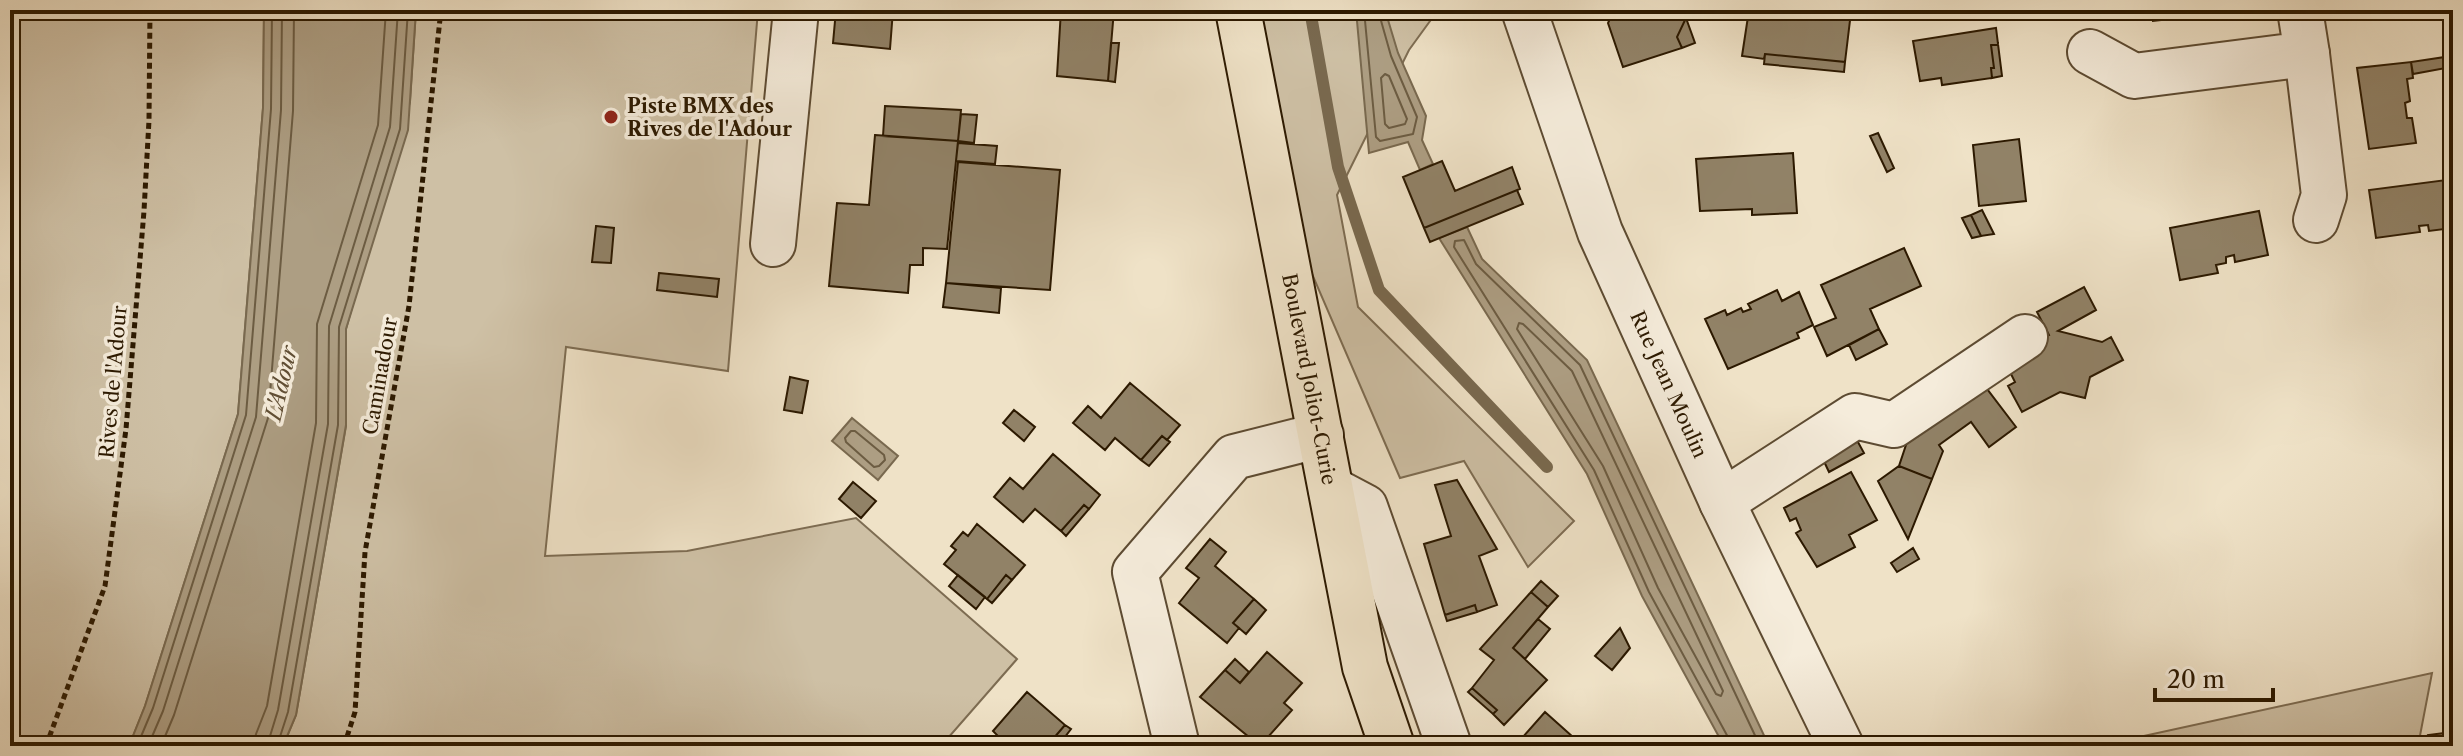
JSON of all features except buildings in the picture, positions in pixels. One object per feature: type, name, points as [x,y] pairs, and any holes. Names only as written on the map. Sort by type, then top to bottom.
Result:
[{"type":"main road","name":"Boulevard Joliot-Curie","points":[[1238,10],[1365,667],[1392,746]]},
{"type":"street","points":[[773,244],[796,10]]},
{"type":"street","name":"Rue Jean Moulin","points":[[1524,10],[1600,232],[1722,502],[1841,746]]},
{"type":"street","points":[[2300,10],[2324,195],[2316,220]]},
{"type":"street","points":[[2090,52],[2134,76],[2307,54]]},
{"type":"street","points":[[1722,502],[1855,416],[1894,425],[2025,337]]},
{"type":"street","points":[[1177,746],[1135,572],[1234,457],[1321,435]]},
{"type":"street","points":[[1331,489],[1365,507],[1449,746]]},
{"type":"path","name":"Rives de l'Adour","points":[[46,746],[105,586],[126,429],[144,211],[150,10]]},
{"type":"path","name":"Caminadour","points":[[344,746],[355,712],[365,552],[409,306],[441,10]]},
{"type":"shaded area","points":[[10,10],[264,10],[263,108],[238,414],[145,706],[129,746],[10,746]]},
{"type":"shaded area","points":[[416,10],[758,10],[728,371],[566,347],[545,556],[687,551],[856,518],[1017,659],[941,746],[283,746],[296,715],[346,426],[346,329],[410,102]]},
{"type":"shaded area","points":[[1259,10],[1438,10],[1409,50],[1337,195],[1358,307],[1574,521],[1528,567],[1464,461],[1400,478],[1309,267]]},
{"type":"shaded area","points":[[2432,673],[2418,746],[2098,746]]},
{"type":"water","name":"L'Adour","points":[[264,10],[416,10],[408,130],[346,329],[346,425],[296,715],[283,746],[129,746],[145,706],[238,414],[263,108]]},
{"type":"water","points":[[1356,10],[1385,10],[1398,53],[1426,116],[1422,140],[1433,164],[1420,170],[1408,142],[1369,153]]},
{"type":"water","points":[[1467,227],[1482,259],[1587,360],[1769,746],[1724,746],[1642,596],[1587,474],[1439,238]]},
{"type":"water","points":[[852,418],[898,456],[878,480],[832,441]]},
{"type":"waterway","points":[[1310,10],[1338,167],[1379,290],[1547,467]]},
{"type":"place","name":"Piste BMX des Rives de l'Adour","points":[[611,117]]}]
